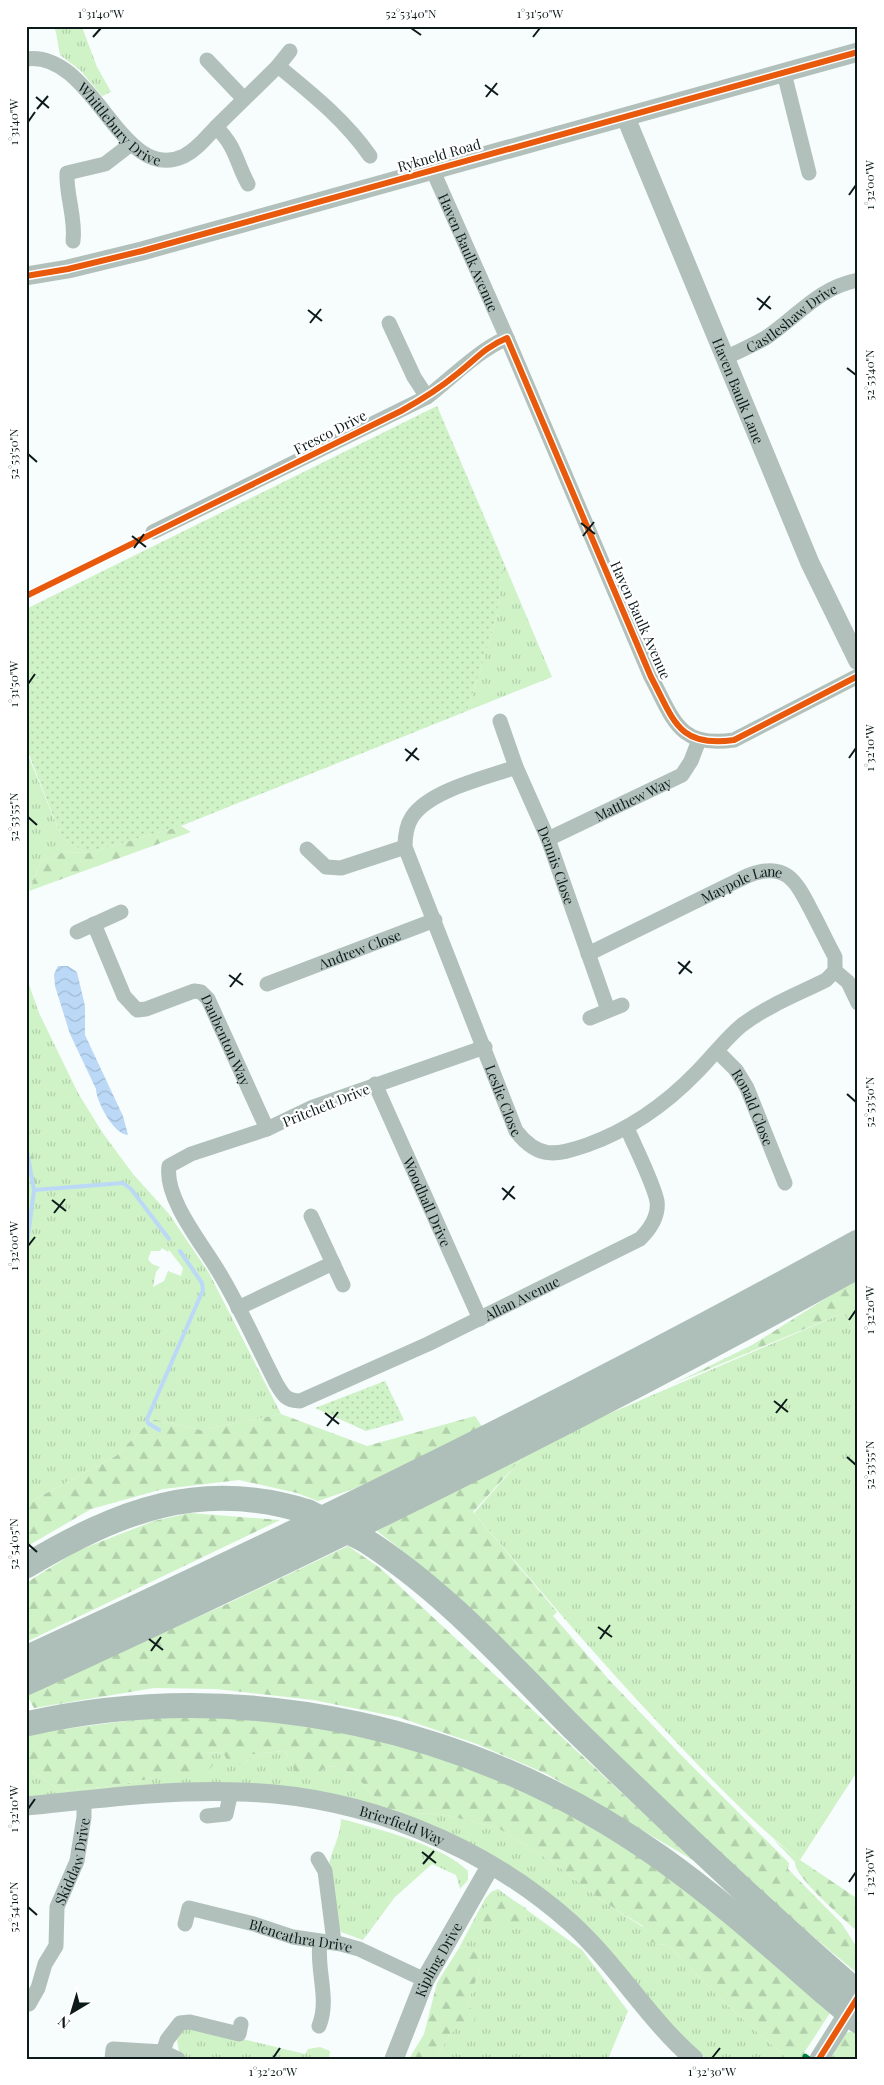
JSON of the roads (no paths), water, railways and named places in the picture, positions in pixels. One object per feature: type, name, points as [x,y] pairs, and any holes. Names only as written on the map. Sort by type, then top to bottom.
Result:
[{"type":"highway","points":[[26,1658],[213,1573],[586,1388],[858,1242]]},
{"type":"highway","points":[[26,1682],[212,1598],[571,1421],[858,1266]]},
{"type":"highway","points":[[26,1566],[90,1530],[158,1506],[183,1501],[226,1499],[269,1502],[308,1512],[364,1540],[402,1566],[469,1625],[701,1851],[831,1984],[858,2021]]},
{"type":"highway","points":[[26,1724],[58,1717],[146,1707],[236,1707],[338,1718],[464,1753],[570,1800],[661,1858],[831,1984],[858,1993]]},
{"type":"street","name":"Whittlebury Drive","points":[[26,59],[48,60],[68,70],[131,144],[156,159],[177,158],[194,149],[278,66],[290,51]]},
{"type":"street","name":"Rykneld Road","points":[[26,276],[68,269],[142,251],[858,52]]},
{"type":"street","points":[[207,60],[244,99]]},
{"type":"street","points":[[278,66],[345,123],[370,156]]},
{"type":"street","points":[[784,73],[809,173]]},
{"type":"street","name":"Haven Baulk Lane","points":[[626,118],[810,563],[858,661]]},
{"type":"street","points":[[216,127],[234,148],[248,184]]},
{"type":"street","points":[[72,241],[74,228],[66,187],[67,173],[105,164],[131,144]]},
{"type":"street","name":"Haven Baulk Avenue","points":[[433,171],[507,338],[651,677],[675,721],[686,734],[698,740]]},
{"type":"street","name":"Castleshaw Drive","points":[[725,358],[764,339],[812,301],[838,284],[858,280]]},
{"type":"street","points":[[389,323],[414,377],[427,397]]},
{"type":"street","name":"Fresco Drive","points":[[153,532],[427,397],[457,374],[483,350],[507,338]]},
{"type":"street","points":[[698,740],[717,742],[734,740],[858,676]]},
{"type":"street","name":"Dennis Close","points":[[500,721],[516,767],[548,839],[588,954],[615,1007],[590,1018]]},
{"type":"street","name":"Matthew Way","points":[[548,839],[682,775],[691,761],[698,740]]},
{"type":"street","points":[[307,849],[326,867],[341,868],[405,847],[405,833],[412,817],[424,804],[436,796],[516,767]]},
{"type":"street","name":"Leslie Close","points":[[405,847],[516,1131],[525,1142],[538,1151],[552,1154],[568,1151],[627,1128],[654,1110],[696,1073],[740,1027],[754,1016],[826,980],[835,971]]},
{"type":"street","name":"Maypole Lane","points":[[588,954],[747,876],[762,870],[774,870],[785,874],[796,882],[835,957],[835,971]]},
{"type":"street","points":[[77,932],[121,912]]},
{"type":"street","name":"Andrew Close","points":[[267,984],[287,984],[435,920]]},
{"type":"street","name":"Daubenton Way","points":[[94,924],[124,996],[137,1010],[146,1010],[194,991],[201,992],[208,999],[267,1130]]},
{"type":"street","points":[[835,971],[848,982],[858,1003]]},
{"type":"street","name":"Pritchett Drive","points":[[238,1308],[220,1273],[196,1239],[173,1193],[167,1179],[169,1166],[191,1154],[267,1130],[313,1107],[484,1047]]},
{"type":"street","name":"Ronald Close","points":[[717,1051],[736,1070],[747,1088],[785,1172]]},
{"type":"street","name":"Woodhall Drive","points":[[375,1084],[480,1319]]},
{"type":"street","name":"Allan Avenue","points":[[238,1308],[283,1395],[290,1401],[300,1401],[480,1319],[640,1238],[650,1228],[655,1216],[657,1201],[627,1128]]},
{"type":"street","points":[[311,1216],[343,1285]]},
{"type":"street","points":[[238,1308],[333,1263]]},
{"type":"street","points":[[207,1816],[226,1814],[231,1792]]},
{"type":"street","name":"Brierfield Way","points":[[26,1806],[84,1800],[231,1792],[285,1795],[345,1806],[389,1819],[438,1838],[491,1865],[549,1905],[578,1930],[617,1970],[672,2038],[694,2059]]},
{"type":"street","name":"Skiddaw Drive","points":[[29,2004],[38,1988],[45,1964],[56,1946],[57,1907],[77,1861],[84,1817],[84,1800]]},
{"type":"street","points":[[318,1859],[325,1872],[327,1942],[318,1962],[324,1997],[324,2016],[319,2026]]},
{"type":"street","name":"Kipling Drive","points":[[394,2059],[425,1980],[491,1865]]},
{"type":"street","name":"Blencathra Drive","points":[[185,1924],[189,1908],[254,1924],[293,1937],[327,1942],[378,1955],[425,1980]]},
{"type":"street","points":[[819,2059],[858,1997]]},
{"type":"street","points":[[163,2052],[167,2040],[180,2023],[190,2022],[239,2034],[241,2024]]},
{"type":"street","points":[[112,2059],[113,2049],[163,2052],[178,2059]]},
{"type":"water","points":[[58,966],[68,966],[77,972],[85,1006],[85,1035],[123,1116],[128,1135],[117,1130],[102,1109],[96,1089],[70,1034],[55,986],[54,974]]},
{"type":"waterway","points":[[26,1145],[34,1190]]},
{"type":"waterway","points":[[26,1253],[34,1190],[123,1183],[131,1189],[169,1239]]},
{"type":"waterway","points":[[159,1430],[148,1423],[147,1419],[203,1290],[202,1283],[180,1251]]}]
